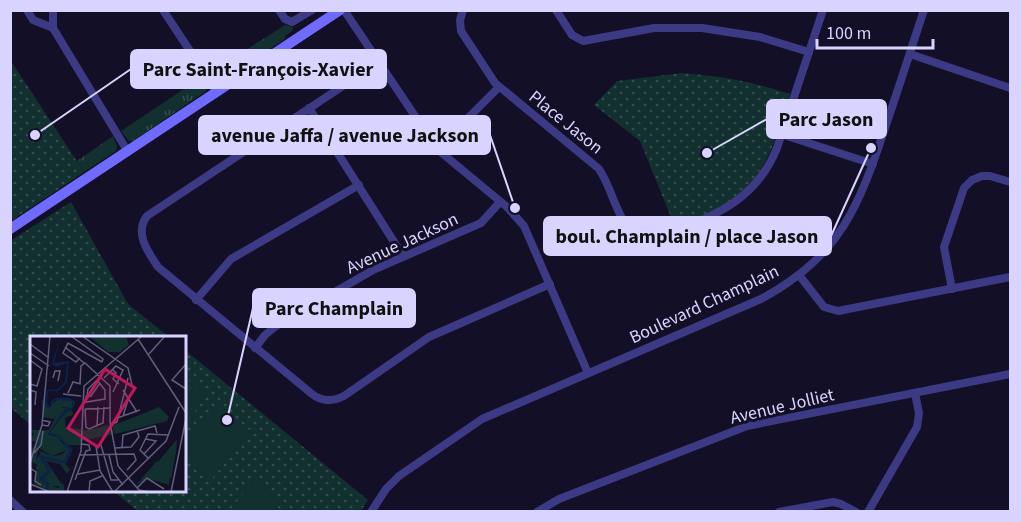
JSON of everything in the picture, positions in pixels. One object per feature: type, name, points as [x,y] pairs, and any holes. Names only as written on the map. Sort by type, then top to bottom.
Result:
[{"type":"street","points":[[27,10],[33,20],[53,28]]},
{"type":"street","points":[[53,10],[53,28],[128,152]]},
{"type":"street","points":[[163,10],[217,92]]},
{"type":"street","points":[[279,10],[285,20],[291,22],[309,11]]},
{"type":"street","points":[[10,230],[342,10],[437,149],[517,217],[524,226],[588,373]]},
{"type":"street","name":"Place Jason","points":[[463,10],[460,20],[461,31],[499,87],[598,168],[606,180],[626,227],[643,240],[660,238],[717,213],[744,196],[756,184],[770,164],[823,10]]},
{"type":"street","points":[[556,10],[572,35],[582,41],[654,28],[702,28],[760,37],[808,52]]},
{"type":"street","name":"Boulevard Champlain","points":[[371,512],[386,489],[399,476],[465,429],[489,416],[753,302],[799,275],[825,250],[845,226],[859,200],[924,10]]},
{"type":"street","points":[[910,54],[1011,88]]},
{"type":"street","points":[[379,62],[145,219],[142,226],[142,238],[158,267],[255,348],[315,396],[324,400],[334,400],[344,396],[429,337],[550,284]]},
{"type":"street","points":[[437,149],[499,87]]},
{"type":"street","points":[[309,108],[403,256]]},
{"type":"street","points":[[781,134],[873,164]]},
{"type":"street","points":[[952,289],[944,247],[964,188],[972,180],[986,176],[1011,182]]},
{"type":"street","points":[[196,300],[231,259],[358,185]]},
{"type":"street","name":"Avenue Jackson","points":[[255,348],[276,326],[368,273],[481,223],[500,202]]},
{"type":"street","points":[[799,275],[824,307],[838,311],[1011,277]]},
{"type":"street","name":"Avenue Jolliet","points":[[537,512],[559,499],[741,428],[1011,374]]},
{"type":"street","points":[[868,512],[917,427],[919,413],[915,393]]},
{"type":"street","points":[[10,500],[23,512]]},
{"type":"street","points":[[779,512],[833,502],[856,512]]},
{"type":"green space","points":[[285,25],[293,27],[292,31],[285,36],[286,38],[221,81],[215,80],[210,73]]},
{"type":"green space","points":[[11,61],[84,172],[10,221]]},
{"type":"green space","points":[[682,73],[737,80],[790,94],[774,143],[750,184],[722,206],[675,227],[640,141],[594,105],[617,81]]},
{"type":"green space","points":[[202,77],[207,85],[206,91],[133,141],[129,141],[121,131]]},
{"type":"green space","points":[[113,136],[117,146],[116,151],[84,172],[77,161]]},
{"type":"green space","points":[[71,202],[128,304],[168,336],[30,336],[30,424],[11,408],[10,241]]},
{"type":"green space","points":[[186,351],[368,500],[361,511],[139,512],[114,492],[186,492]]},
{"type":"green space","points":[[186,378],[207,396],[186,423]]},
{"type":"green space","points":[[216,403],[251,431],[211,480],[186,459],[186,441]]},
{"type":"green space","points":[[254,481],[281,504],[274,511],[229,511]]},
{"type":"place","name":"Parc Saint-François-Xavier","points":[[35,135]]},
{"type":"place","name":"boul. Champlain / place Jason","points":[[871,148]]},
{"type":"place","name":"Parc Jason","points":[[707,153]]},
{"type":"place","name":"avenue Jaffa / avenue Jackson","points":[[515,208]]},
{"type":"place","name":"Parc Champlain","points":[[227,420]]}]
